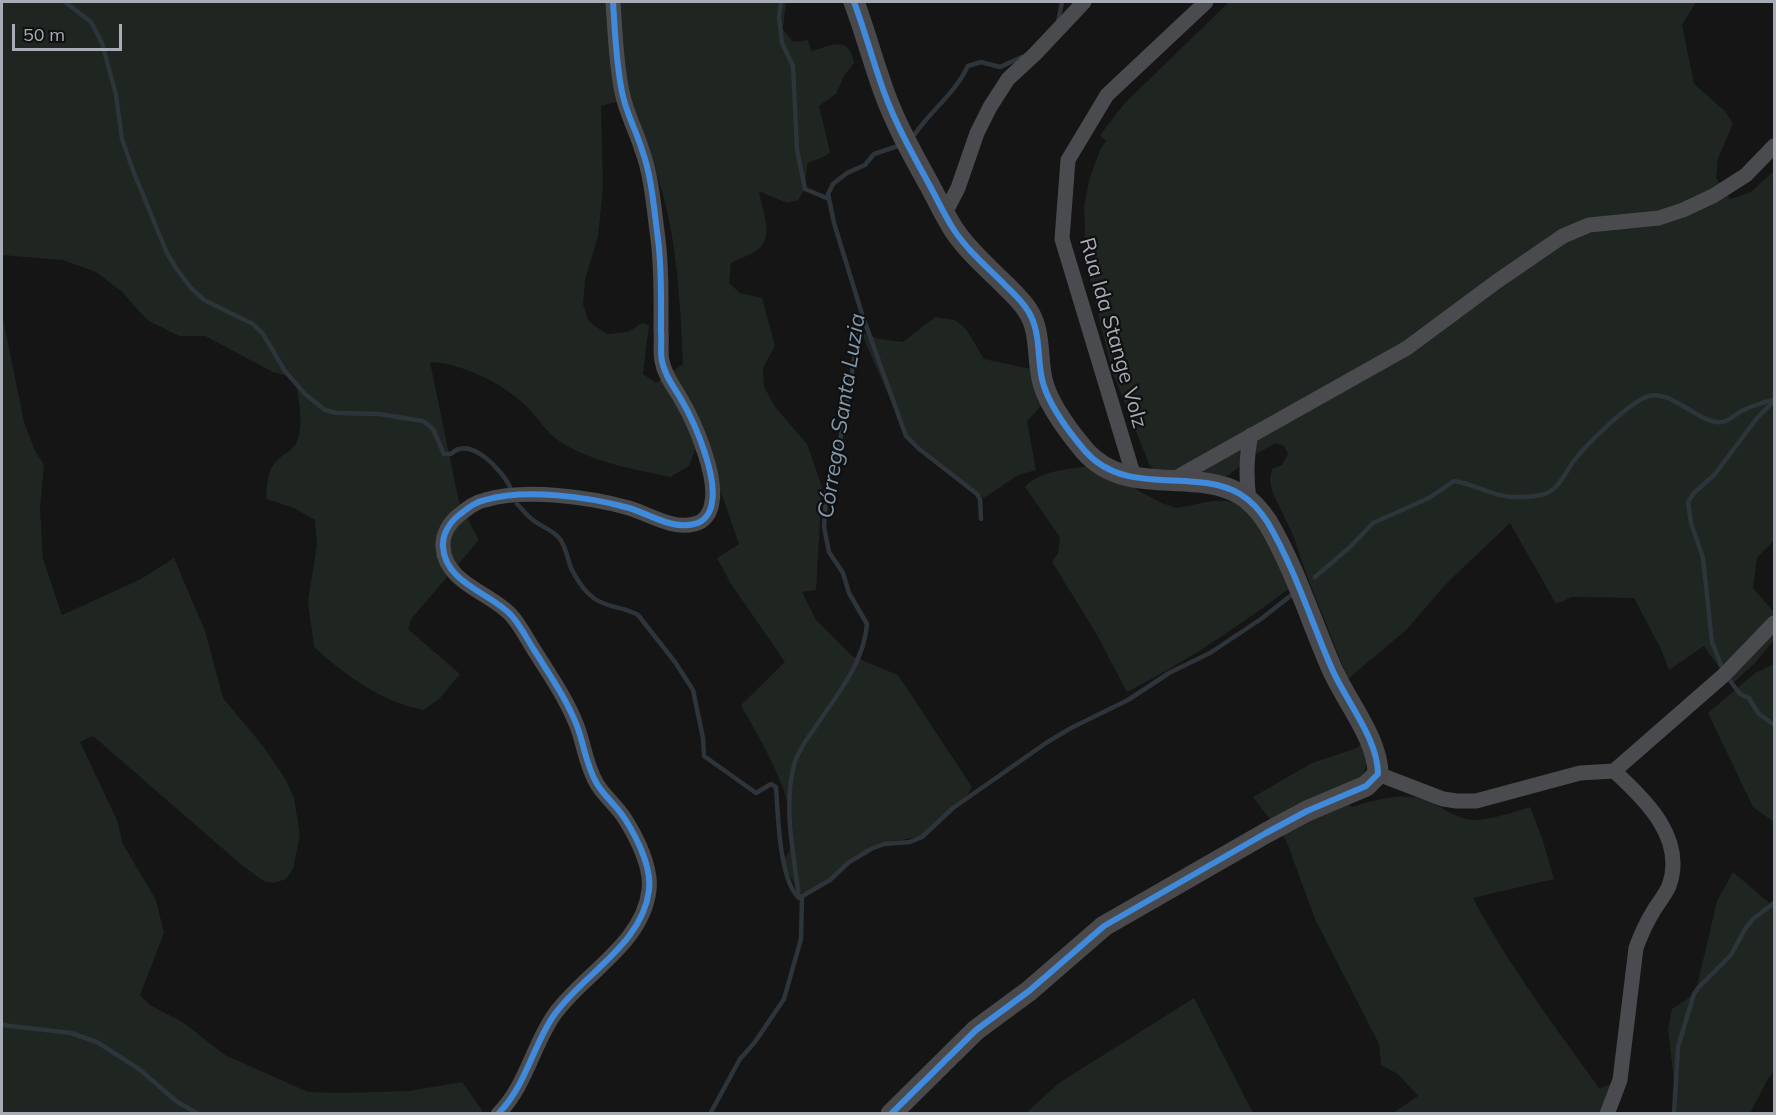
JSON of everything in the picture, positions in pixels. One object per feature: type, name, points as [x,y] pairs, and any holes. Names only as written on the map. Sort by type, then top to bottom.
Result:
[{"type":"street","points":[[498,1113],[516,1092],[544,1030],[556,1012],[623,943],[637,924],[649,894],[650,881],[647,867],[625,819],[597,785],[576,723],[557,686],[510,613],[461,579],[448,564],[443,547],[446,534],[450,523],[472,505],[497,498],[529,494],[596,501],[629,508],[681,525],[695,525],[704,519],[711,509],[714,495],[697,430],[668,380],[661,359],[659,245],[644,152],[627,113],[621,89],[612,2]]},
{"type":"street","points":[[854,2],[901,133],[945,213],[970,250],[1021,301],[1034,321],[1041,378],[1051,404],[1086,451],[1094,459],[1117,472],[1134,477],[1193,482],[1227,488],[1249,501],[1268,523],[1286,558],[1333,670],[1378,761],[1378,774],[1366,786],[1307,811],[1104,926],[1029,991],[976,1030],[891,1113]]},
{"type":"street","points":[[945,213],[958,188],[977,133],[1008,79],[1084,2]]},
{"type":"street","name":"Rua Ida Stange Volz","points":[[1134,477],[1062,239],[1068,160],[1107,95],[1206,2]]},
{"type":"street","points":[[1170,481],[1407,348],[1563,236],[1589,225],[1659,218],[1683,210],[1713,196],[1746,175],[1774,146]]},
{"type":"street","points":[[1249,501],[1247,456],[1251,435]]},
{"type":"street","points":[[1378,774],[1443,799],[1476,801],[1580,773],[1614,771],[1724,675],[1774,623]]},
{"type":"street","points":[[1607,1113],[1620,1080],[1636,948],[1642,929],[1668,887],[1673,854],[1669,839],[1650,807],[1614,771]]},
{"type":"shaded area","points":[[2,2],[786,2],[783,29],[793,42],[808,40],[811,51],[832,45],[843,45],[848,48],[854,63],[844,76],[836,94],[819,106],[830,152],[808,163],[805,187],[798,200],[787,203],[759,191],[766,222],[766,237],[757,250],[731,263],[729,283],[740,293],[762,298],[775,346],[763,368],[764,387],[776,408],[807,444],[822,487],[816,590],[802,592],[816,620],[852,656],[898,675],[972,787],[962,803],[931,825],[926,835],[885,843],[870,849],[809,893],[799,892],[782,862],[790,850],[793,834],[786,796],[769,756],[741,705],[785,662],[731,584],[717,558],[739,544],[715,475],[695,450],[689,466],[670,477],[616,465],[576,451],[548,432],[529,409],[509,392],[470,371],[443,363],[430,362],[459,502],[479,540],[412,618],[408,629],[460,674],[440,698],[424,710],[378,694],[338,668],[314,647],[308,602],[317,544],[315,520],[294,508],[266,499],[273,465],[295,446],[299,437],[300,411],[295,378],[273,372],[205,336],[179,336],[147,320],[122,292],[96,272],[63,260],[2,255]],"holes":[[[619,101],[652,161],[673,241],[683,364],[656,383],[643,374],[649,325],[642,323],[628,332],[608,334],[588,320],[583,304],[585,280],[598,236],[603,188],[601,106]]]},
{"type":"shaded area","points":[[1229,2],[1696,2],[1682,25],[1694,84],[1725,111],[1733,124],[1718,158],[1716,178],[1730,199],[1751,192],[1774,171],[1774,540],[1757,558],[1753,588],[1774,612],[1774,640],[1755,663],[1731,685],[1704,646],[1669,670],[1661,649],[1634,598],[1572,597],[1556,604],[1510,523],[1447,583],[1407,629],[1348,679],[1293,535],[1272,491],[1270,479],[1272,469],[1282,465],[1288,454],[1284,446],[1276,443],[1252,456],[1226,477],[1169,487],[1149,464],[1112,371],[1086,263],[1084,206],[1090,177],[1100,150],[1106,141],[1100,135],[1124,104]]},
{"type":"shaded area","points":[[2,314],[24,422],[35,451],[44,465],[40,509],[43,559],[62,615],[141,579],[174,558],[205,631],[223,698],[263,746],[286,780],[294,798],[300,835],[293,869],[286,879],[274,883],[265,882],[244,867],[93,736],[80,742],[117,820],[123,844],[156,900],[164,933],[140,995],[150,1005],[184,1023],[225,1055],[308,1092],[409,1091],[462,1082],[482,1113],[2,1113]]},
{"type":"shaded area","points":[[935,317],[955,320],[966,329],[984,359],[1031,369],[1044,403],[1027,421],[1036,470],[1018,475],[984,498],[906,436],[861,332],[879,339],[903,342]]},
{"type":"shaded area","points":[[1091,466],[1126,482],[1162,503],[1177,508],[1212,501],[1245,504],[1298,582],[1215,641],[1127,692],[1096,633],[1052,562],[1058,553],[1060,537],[1025,487],[1031,481],[1047,474]]},
{"type":"shaded area","points":[[1774,664],[1774,822],[1753,807],[1708,713],[1755,673]]},
{"type":"shaded area","points":[[1366,740],[1367,759],[1364,773],[1344,800],[1352,807],[1380,799],[1420,798],[1456,816],[1480,820],[1530,807],[1554,879],[1473,898],[1517,972],[1600,1089],[1624,1077],[1624,1091],[1616,1113],[1393,1113],[1418,1096],[1398,1074],[1381,1065],[1379,1044],[1315,919],[1286,840],[1253,797],[1312,763],[1357,748]]},
{"type":"shaded area","points":[[1733,872],[1774,907],[1774,1071],[1750,1113],[1676,1113],[1668,1029],[1672,1009],[1690,997],[1697,986],[1717,901]]},
{"type":"shaded area","points":[[1194,998],[1253,1113],[1026,1113],[1059,1083]]},
{"type":"waterway","points":[[65,2],[91,22],[102,43],[116,95],[122,139],[134,173],[167,253],[191,288],[204,300],[253,324],[263,334],[285,371],[305,394],[325,410],[337,413],[379,414],[423,421],[433,429],[444,454],[451,454],[459,449],[476,452],[493,464],[510,487]]},
{"type":"waterway","name":"Córrego Santa Luzia","points":[[781,2],[779,17],[782,43],[793,66],[797,150],[805,189],[829,199]]},
{"type":"waterway","points":[[1058,22],[1062,2]]},
{"type":"waterway","points":[[915,134],[950,94],[968,66],[981,62],[1000,67],[1022,57]]},
{"type":"waterway","name":"Córrego Santa Luzia","points":[[799,898],[789,814],[794,765],[802,747],[847,680],[860,653],[867,624],[849,593],[843,573],[829,552],[824,527],[827,484],[839,447],[862,314],[834,223],[828,194],[833,184],[847,173],[865,165],[874,154],[898,146]]},
{"type":"waterway","points":[[863,317],[906,436],[977,494],[980,499],[981,519]]},
{"type":"waterway","points":[[1315,577],[1350,547],[1373,523],[1429,498],[1454,481],[1492,493],[1515,497],[1540,495],[1551,491],[1597,435],[1631,406],[1649,396],[1665,397],[1708,420],[1720,422],[1729,420],[1748,408],[1774,399]]},
{"type":"waterway","points":[[1722,667],[1712,642],[1703,558],[1691,523],[1688,502],[1694,493],[1715,474],[1757,418],[1774,401]]},
{"type":"waterway","points":[[517,504],[531,518],[560,539],[572,570],[588,593],[600,602],[638,615],[675,662],[693,690],[703,738],[704,756],[756,793],[771,784],[776,787],[783,862],[792,889],[799,898]]},
{"type":"waterway","points":[[799,898],[830,880],[848,863],[871,849],[884,844],[910,842],[922,837],[953,808],[1046,743],[1128,700],[1169,673],[1210,653],[1261,619],[1294,593]]},
{"type":"waterway","points":[[1731,682],[1740,694],[1749,698],[1758,713],[1774,725]]},
{"type":"waterway","name":"Córrego Santa Luzia","points":[[710,1114],[740,1059],[755,1042],[784,999],[801,939],[802,897]]},
{"type":"waterway","points":[[1674,1114],[1678,1047],[1694,994],[1731,955],[1753,919],[1774,903]]},
{"type":"waterway","points":[[2,1025],[71,1033],[97,1042],[139,1069],[176,1101],[198,1114]]},
{"type":"cycle path","points":[[498,1114],[508,1103],[522,1079],[554,1015],[636,927],[644,909],[649,881],[646,863],[639,844],[622,814],[593,777],[577,726],[558,689],[511,615],[460,579],[452,570],[443,547],[445,533],[456,518],[472,506],[501,496],[538,494],[596,500],[629,508],[678,525],[698,523],[704,519],[709,513],[712,502],[713,491],[704,451],[693,423],[663,367],[660,262],[654,205],[645,160],[622,92],[613,2]]},
{"type":"cycle path","points":[[854,2],[894,116],[954,230],[978,259],[1026,307],[1035,327],[1040,371],[1045,388],[1066,426],[1085,451],[1102,465],[1120,474],[1222,486],[1240,494],[1256,507],[1278,541],[1332,669],[1373,747],[1378,774],[1366,786],[1307,811],[1104,926],[1029,991],[976,1030],[891,1114]]}]
